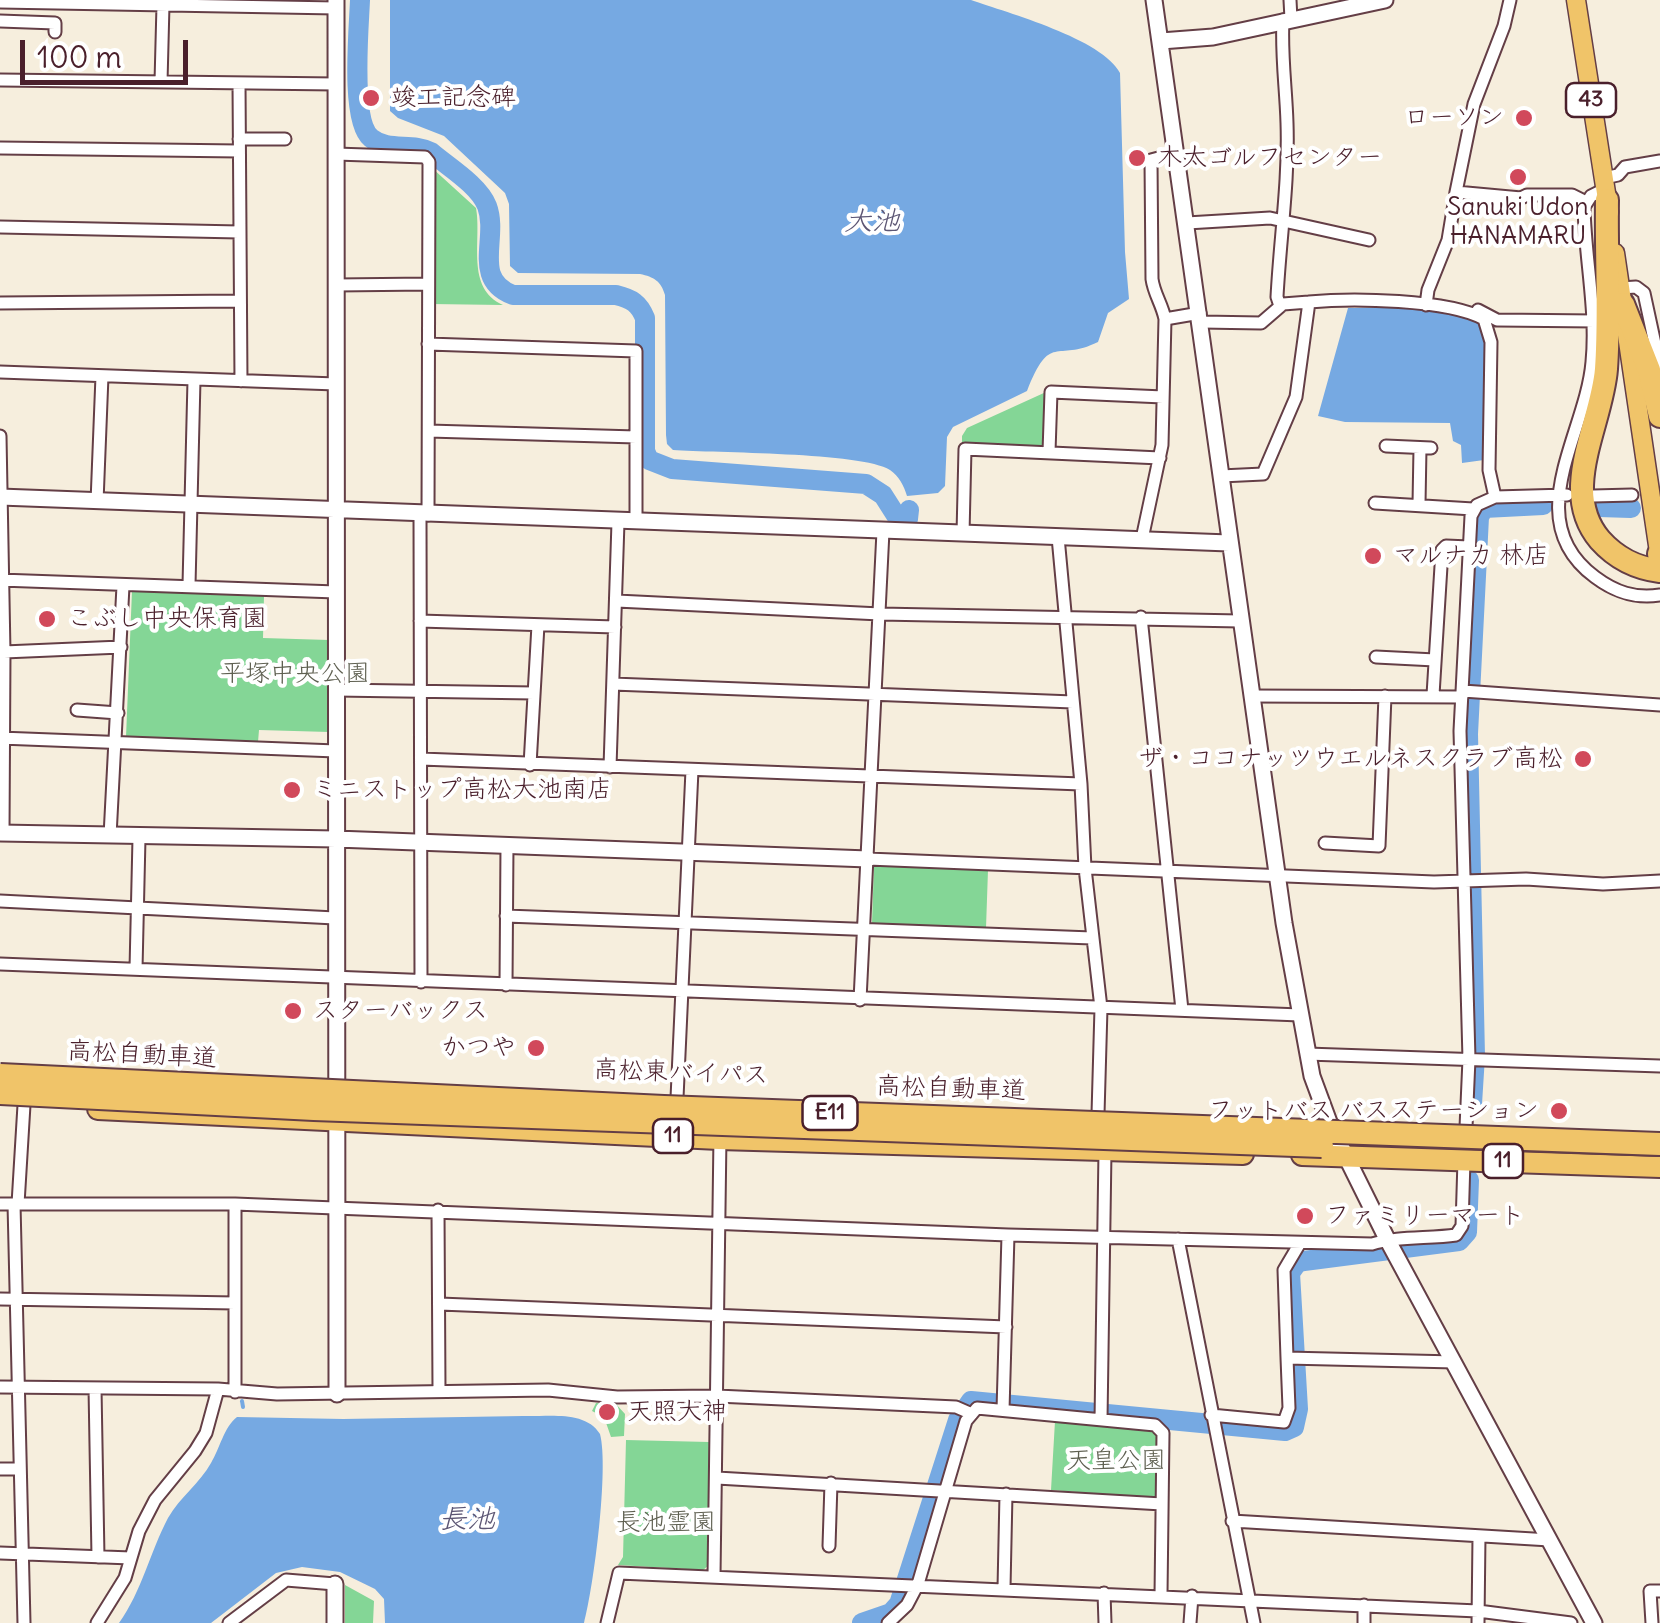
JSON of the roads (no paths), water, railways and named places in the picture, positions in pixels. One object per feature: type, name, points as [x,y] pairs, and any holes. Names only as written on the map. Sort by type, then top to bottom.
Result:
[{"type":"highway","points":[[1600,192],[1606,374],[1586,458],[1583,504],[1596,535],[1608,549],[1656,561]]},
{"type":"highway","points":[[1622,296],[1649,370],[1660,416]]},
{"type":"highway","name":"高松東バイパス","points":[[0,1066],[722,1100],[1660,1132]]},
{"type":"highway","name":"高松自動車道","points":[[0,1075],[664,1107],[1660,1144]]},
{"type":"highway","name":"高松自動車道","points":[[0,1093],[314,1110],[1660,1158]]},
{"type":"highway","name":"11","points":[[0,1104],[720,1138],[1660,1167]]},
{"type":"highway","points":[[1414,1134],[1660,1132]]},
{"type":"main road","name":"43","points":[[1576,0],[1600,192],[1622,296],[1656,561]]},
{"type":"street","points":[[1154,0],[1201,317],[1240,621],[1308,1054],[1330,1122],[1391,1246],[1594,1623]]},
{"type":"street","points":[[1290,0],[1281,56],[1287,164],[1279,304],[1346,300],[1426,305],[1484,319],[1490,329],[1489,470],[1495,497]]},
{"type":"street","points":[[1161,40],[1213,37],[1385,0]]},
{"type":"street","points":[[1426,305],[1448,240],[1474,104],[1510,0]]},
{"type":"street","points":[[0,2],[336,4],[337,1394]]},
{"type":"street","points":[[161,82],[163,5]]},
{"type":"street","points":[[0,21],[55,22],[55,32]]},
{"type":"street","points":[[0,80],[336,84]]},
{"type":"street","points":[[239,83],[241,381]]},
{"type":"street","points":[[0,148],[239,145],[285,139]]},
{"type":"street","points":[[1142,539],[1160,458],[1165,319],[1152,279],[1151,160],[1178,153]]},
{"type":"street","points":[[336,154],[425,157],[429,162],[429,431],[420,621],[421,982]]},
{"type":"street","points":[[1660,161],[1625,167],[1600,192],[1584,218],[1594,320],[1592,362],[1557,508],[1564,538],[1591,574],[1628,594],[1660,595]]},
{"type":"street","points":[[1456,192],[1521,198],[1527,194],[1600,192]]},
{"type":"street","points":[[1187,222],[1281,220],[1369,240]]},
{"type":"street","points":[[0,227],[240,232]]},
{"type":"street","points":[[336,286],[428,284]]},
{"type":"street","points":[[1622,296],[1636,287],[1644,293],[1660,366]]},
{"type":"street","points":[[0,303],[240,301]]},
{"type":"street","points":[[1221,476],[1264,474],[1296,397],[1309,302]]},
{"type":"street","points":[[1165,319],[1201,317],[1261,323],[1283,304]]},
{"type":"street","points":[[1444,308],[1471,307],[1496,320],[1594,320]]},
{"type":"street","points":[[428,344],[636,351],[636,522]]},
{"type":"street","points":[[0,372],[336,384]]},
{"type":"street","points":[[97,502],[102,376]]},
{"type":"street","points":[[189,585],[194,380]]},
{"type":"street","points":[[1049,452],[1051,392],[1163,397]]},
{"type":"street","points":[[429,431],[636,436]]},
{"type":"street","points":[[0,436],[1,833],[421,841],[1468,882],[1660,881]]},
{"type":"street","points":[[1386,446],[1426,448],[1419,504]]},
{"type":"street","points":[[963,534],[965,449],[1160,458]]},
{"type":"street","points":[[1375,503],[1473,509],[1495,497],[1562,495]]},
{"type":"street","points":[[1593,496],[1632,495]]},
{"type":"street","points":[[1,497],[1230,543]]},
{"type":"street","points":[[1466,1127],[1472,1059],[1466,693],[1473,509]]},
{"type":"street","points":[[610,767],[618,522]]},
{"type":"street","points":[[860,1000],[883,531]]},
{"type":"street","points":[[1058,537],[1082,784],[1085,868],[1101,1008],[1098,1114]]},
{"type":"street","points":[[1433,694],[1442,550],[1446,546],[1470,547]]},
{"type":"street","points":[[2,580],[336,592]]},
{"type":"street","points":[[110,836],[124,586]]},
{"type":"street","points":[[617,601],[880,614],[1240,621]]},
{"type":"street","points":[[1141,618],[1182,1010]]},
{"type":"street","points":[[420,621],[615,627]]},
{"type":"street","points":[[530,764],[538,625]]},
{"type":"street","points":[[3,657],[121,647]]},
{"type":"street","points":[[1376,656],[1436,660]]},
{"type":"street","points":[[613,684],[1074,702]]},
{"type":"street","points":[[336,690],[534,693]]},
{"type":"street","points":[[1251,696],[1466,693],[1660,704]]},
{"type":"street","points":[[1325,844],[1379,846],[1385,696]]},
{"type":"street","points":[[76,710],[118,713]]},
{"type":"street","points":[[1,738],[336,752]]},
{"type":"street","points":[[421,759],[1082,784]]},
{"type":"street","points":[[677,1098],[692,770]]},
{"type":"street","points":[[136,970],[139,838]]},
{"type":"street","points":[[506,846],[506,985]]},
{"type":"street","points":[[0,902],[336,918]]},
{"type":"street","points":[[506,916],[1092,938]]},
{"type":"street","points":[[0,964],[1300,1015]]},
{"type":"street","points":[[1308,1054],[1660,1066]]},
{"type":"street","points":[[714,1576],[722,1100]]},
{"type":"street","points":[[24,1105],[11,1204],[17,1300],[24,1623]]},
{"type":"street","points":[[1102,1415],[1105,1152]]},
{"type":"street","points":[[11,1204],[235,1204],[438,1210],[1008,1235],[1391,1246],[1456,1236],[1462,1226],[1464,1159]]},
{"type":"street","points":[[235,1204],[235,1392]]},
{"type":"street","points":[[438,1210],[439,1390]]},
{"type":"street","points":[[1004,1405],[1008,1235]]},
{"type":"street","points":[[1178,1239],[1254,1623]]},
{"type":"street","points":[[1212,1422],[1284,1422],[1289,1408],[1292,1358],[1284,1270],[1300,1242]]},
{"type":"street","points":[[0,1300],[234,1303]]},
{"type":"street","points":[[440,1304],[1006,1326]]},
{"type":"street","points":[[1292,1358],[1455,1362]]},
{"type":"street","points":[[0,1387],[337,1394],[548,1390],[617,1397],[717,1396],[965,1411],[1004,1405],[1102,1415],[1155,1425],[1163,1433],[1161,1595]]},
{"type":"street","points":[[95,1388],[98,1557]]},
{"type":"street","points":[[97,1623],[125,1578],[139,1531],[155,1500],[206,1433],[218,1389]]},
{"type":"street","points":[[888,1623],[907,1605],[938,1490],[966,1420],[965,1411]]},
{"type":"street","points":[[0,1469],[20,1469]]},
{"type":"street","points":[[716,1478],[1162,1504]]},
{"type":"street","points":[[829,1546],[831,1483]]},
{"type":"street","points":[[1004,1588],[1006,1494]]},
{"type":"street","points":[[1232,1520],[1550,1540]]},
{"type":"street","points":[[1478,1617],[1479,1536]]},
{"type":"street","points":[[0,1553],[131,1558]]},
{"type":"street","points":[[608,1623],[619,1572],[1364,1605],[1572,1623]]},
{"type":"street","points":[[229,1623],[286,1580],[335,1584],[335,1623]]},
{"type":"street","points":[[1652,1623],[1649,1612],[1655,1591]]},
{"type":"street","points":[[1104,1593],[1104,1623]]},
{"type":"street","points":[[1190,1623],[1192,1596]]},
{"type":"street","points":[[1364,1605],[1364,1623]]},
{"type":"water","name":"大池","points":[[390,0],[971,0],[1053,29],[1095,49],[1120,73],[1129,299],[1108,313],[1098,342],[1049,355],[1027,391],[953,427],[947,437],[945,486],[938,493],[907,496],[890,470],[850,460],[673,450],[666,435],[665,295],[661,286],[640,274],[518,273],[510,266],[509,204],[505,193],[444,136],[390,111]]},
{"type":"water","points":[[1348,308],[1435,310],[1482,323],[1487,344],[1484,460],[1462,463],[1461,445],[1453,441],[1450,423],[1345,422],[1318,416]]},
{"type":"water","name":"長池","points":[[554,1416],[585,1421],[600,1434],[602,1499],[584,1623],[385,1623],[384,1599],[375,1589],[340,1572],[302,1567],[276,1573],[211,1623],[119,1623],[134,1598],[168,1518],[206,1470],[237,1417]]},
{"type":"waterway","points":[[360,0],[357,73],[364,128],[378,142],[431,152],[483,198],[490,218],[489,268],[500,288],[513,295],[616,295],[631,300],[640,309],[645,318],[645,451],[649,460],[672,469],[866,484],[883,495],[897,517],[908,519],[909,510]]},
{"type":"waterway","points":[[1472,1104],[1475,1056],[1468,734],[1479,517],[1484,508],[1543,505]]},
{"type":"waterway","points":[[1599,507],[1631,508]]},
{"type":"waterway","points":[[862,1623],[891,1613],[899,1604],[958,1420],[971,1401],[1285,1431],[1294,1427],[1298,1409],[1290,1273],[1297,1263],[1459,1241],[1467,1232],[1469,1180]]},
{"type":"waterway","points":[[242,1401],[243,1407]]},
{"type":"place","name":"竣工記念碑","points":[[371,98]]},
{"type":"place","name":"ローソン","points":[[1524,118]]},
{"type":"place","name":"木太ゴルフセンター","points":[[1137,158]]},
{"type":"place","name":"Sanuki Udon HANAMARU","points":[[1518,177]]},
{"type":"place","name":"マルナカ 林店","points":[[1373,556]]},
{"type":"place","name":"こぶし中央保育園","points":[[47,619]]},
{"type":"place","name":"ザ・ココナッツウエルネスクラブ高松","points":[[1583,759]]},
{"type":"place","name":"ミニストップ高松大池南店","points":[[292,790]]},
{"type":"place","name":"スターバックス","points":[[293,1011]]},
{"type":"place","name":"かつや","points":[[536,1048]]},
{"type":"place","name":"フットバス バスステーション","points":[[1559,1111]]},
{"type":"place","name":"ファミリーマート","points":[[1305,1216]]},
{"type":"place","name":"天照大神","points":[[607,1412]]},
{"type":"park label","name":"平塚中央公園","points":[[295,674]]},
{"type":"park label","name":"天皇公園","points":[[1116,1461]]},
{"type":"park label","name":"長池霊園","points":[[666,1523]]}]
